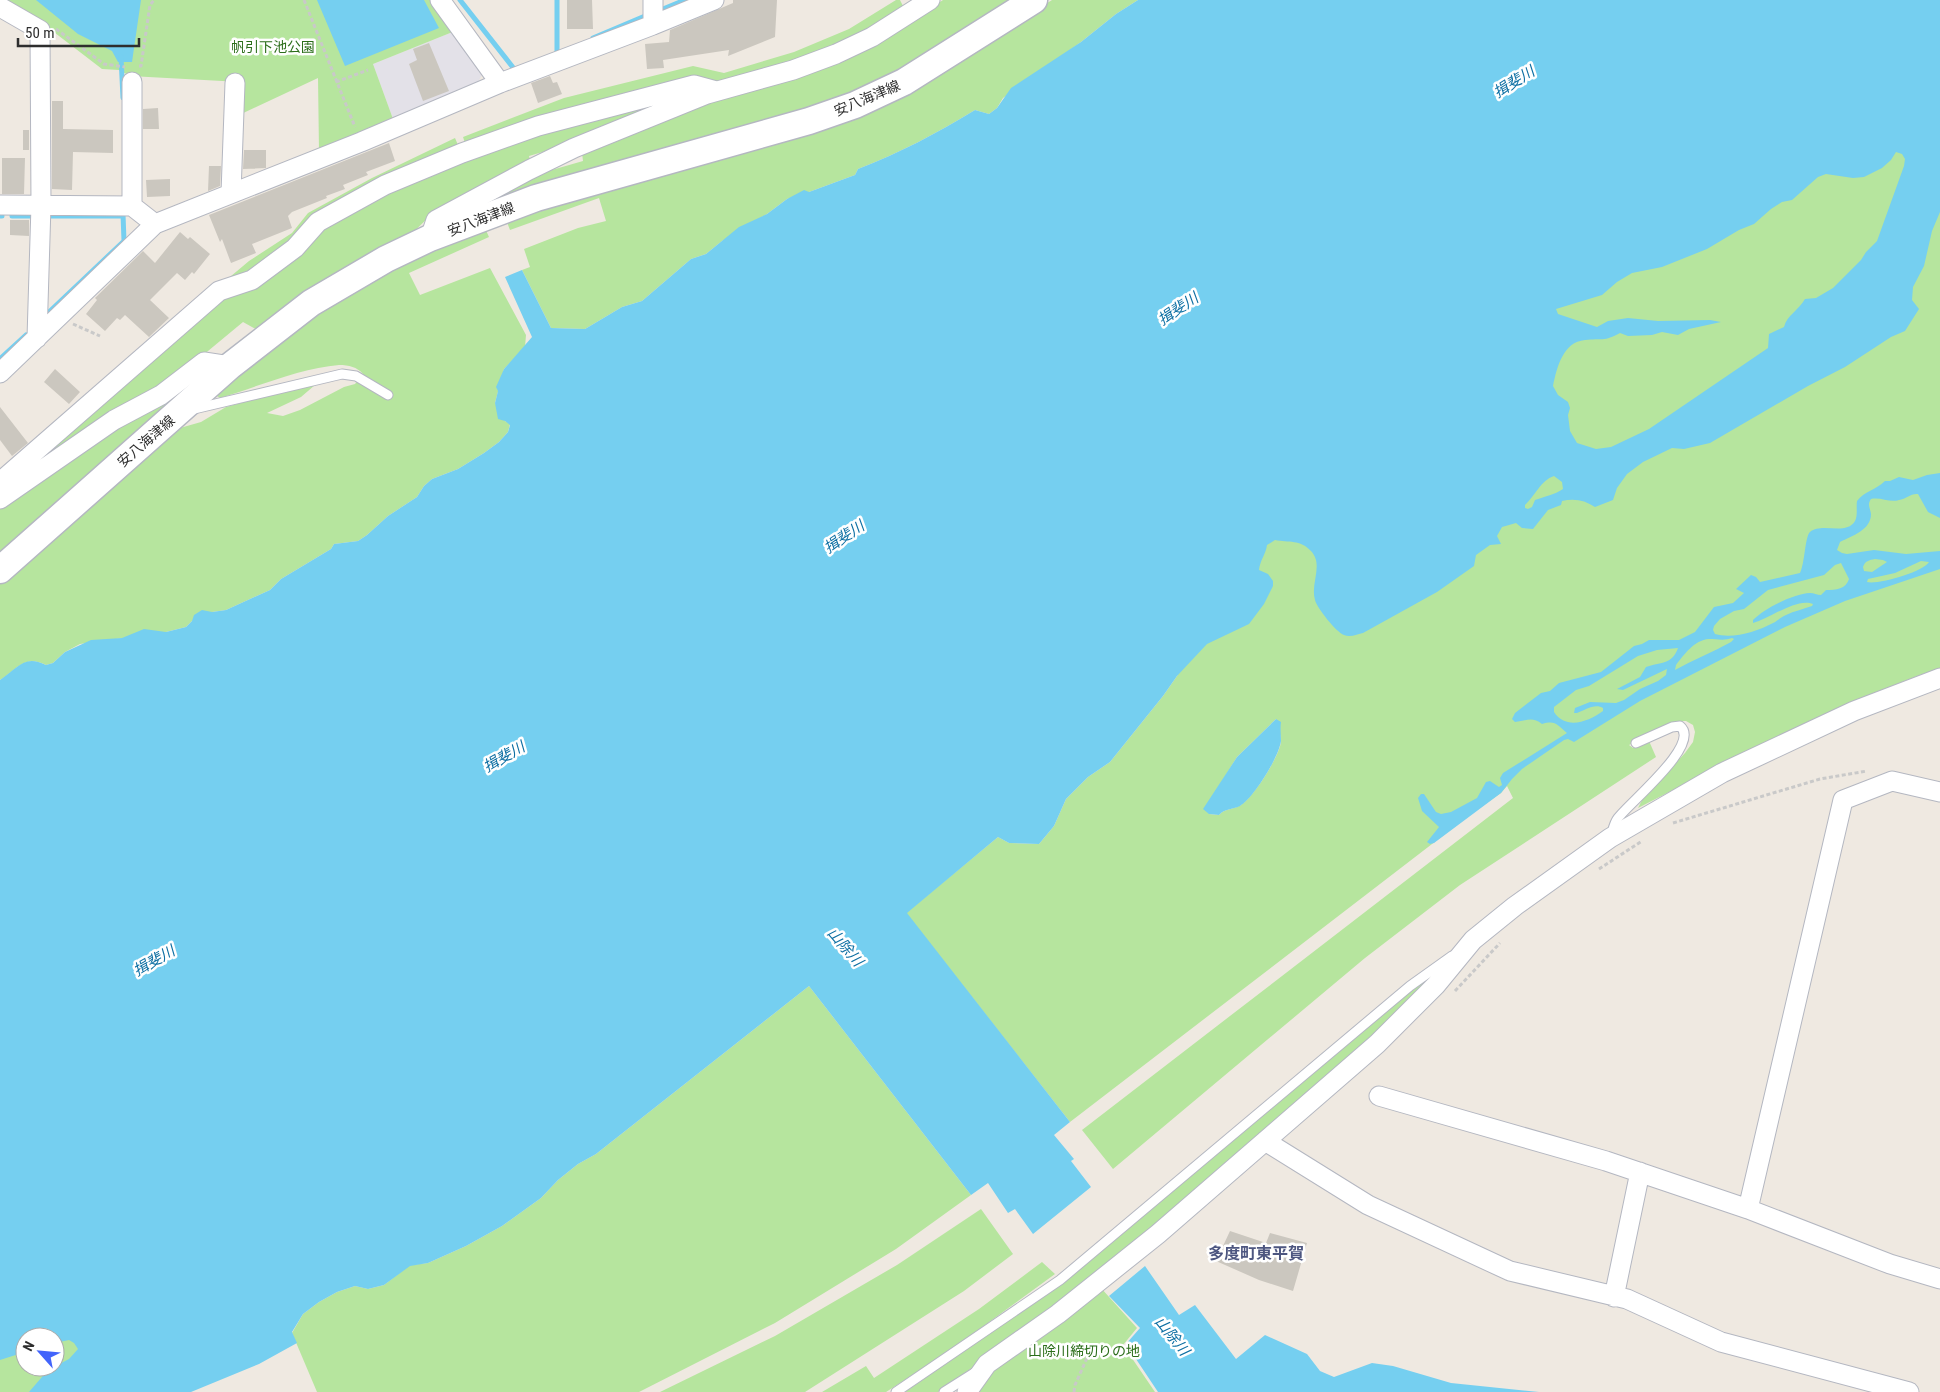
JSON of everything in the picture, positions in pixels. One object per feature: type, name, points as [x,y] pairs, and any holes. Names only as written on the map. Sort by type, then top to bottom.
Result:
[{"type":"main road","name":"安八海津線","points":[[0,570],[230,366],[311,303],[386,259],[430,238],[536,198],[809,121],[855,105],[904,82],[1034,0]]},
{"type":"street","points":[[440,0],[500,83]]},
{"type":"street","points":[[653,0],[653,25]]},
{"type":"street","points":[[0,373],[155,224],[360,142],[500,83],[714,0]]},
{"type":"street","points":[[430,238],[436,220],[574,148],[716,91],[793,70],[836,54],[872,37],[930,0]]},
{"type":"street","points":[[0,7],[40,30],[41,205],[37,338]]},
{"type":"street","points":[[132,206],[135,74]]},
{"type":"street","points":[[231,193],[234,83]]},
{"type":"street","points":[[0,482],[219,291],[252,280],[295,248],[318,222],[377,190],[462,153],[538,126],[694,85],[716,91]]},
{"type":"street","points":[[0,204],[132,206],[155,224]]},
{"type":"street","points":[[0,499],[114,420],[161,395],[204,362],[230,366]]},
{"type":"street","points":[[967,1392],[987,1364],[1058,1314],[1158,1234],[1377,1044],[1436,985],[1472,940],[1515,906],[1610,838],[1722,773],[1782,743],[1854,711],[1940,678]]},
{"type":"street","points":[[1748,1209],[1843,800],[1892,781],[1940,792]]},
{"type":"street","points":[[1379,1096],[1640,1172],[1748,1209],[1890,1264],[1940,1278]]},
{"type":"street","points":[[1265,1141],[1368,1205],[1510,1271],[1627,1299],[1721,1342],[1909,1392]]},
{"type":"street","points":[[1614,1297],[1640,1172]]},
{"type":"lane","points":[[179,412],[342,374],[356,376],[388,395]]},
{"type":"lane","points":[[1610,838],[1616,819],[1676,757],[1686,736],[1684,729],[1680,726],[1672,727],[1636,743]]},
{"type":"lane","points":[[896,1392],[1060,1280],[1410,986],[1472,940]]},
{"type":"lane","points":[[944,1392],[987,1364]]},
{"type":"path","points":[[135,74],[141,66],[150,5],[154,0]]},
{"type":"path","points":[[304,0],[360,142]]},
{"type":"path","points":[[49,23],[104,64],[111,66]]},
{"type":"path","points":[[336,82],[368,70]]},
{"type":"path","points":[[58,317],[100,336]]},
{"type":"path","points":[[1668,824],[1820,778],[1875,769],[1892,781]]},
{"type":"path","points":[[1597,870],[1644,840]]},
{"type":"path","points":[[1451,994],[1505,937]]},
{"type":"path","points":[[1074,1392],[1075,1385],[1091,1349]]},
{"type":"shaded area","points":[[455,31],[483,72],[477,85],[393,119],[373,64]]},
{"type":"green space","name":"帆引下池公園","points":[[1,0],[435,0],[455,31],[373,64],[393,119],[319,151],[318,78],[239,115],[241,82],[130,76],[119,70],[102,69],[46,26]]},
{"type":"green space","points":[[896,0],[900,0],[905,10],[838,46],[720,85],[697,79],[385,182],[250,277],[218,287],[249,261],[292,233],[308,213],[372,178],[455,138],[458,145],[465,143],[463,137],[564,98],[693,66],[724,73],[794,52],[849,29]]},
{"type":"green space","points":[[943,0],[1018,0],[899,73],[841,99],[469,214],[531,176],[583,161],[582,153],[899,28]]},
{"type":"green space","points":[[1052,0],[1138,0],[1116,14],[1081,42],[1003,98],[997,108],[989,114],[975,110],[918,142],[858,169],[855,175],[787,199],[767,214],[722,241],[706,254],[691,259],[642,301],[622,307],[585,329],[551,328],[522,270],[530,267],[524,249],[578,228],[606,221],[599,198],[510,230],[505,217],[970,52]]},
{"type":"green space","points":[[697,91],[587,139],[529,156],[531,164],[430,216],[403,242],[261,332],[243,322],[167,385],[0,493],[223,297],[317,229],[387,192],[536,133]]},
{"type":"green space","points":[[1940,133],[1940,668],[1901,682],[1824,715],[1638,808],[1643,798],[1685,753],[1693,742],[1695,732],[1693,725],[1686,721],[1677,721],[1629,745],[1633,748],[1649,741],[1656,757],[1460,885],[1365,958],[1113,1169],[1082,1130],[1513,798],[1507,786],[1501,793],[1070,1122],[906,913],[998,837],[1009,843],[1039,844],[1054,826],[1066,799],[1088,777],[1110,762],[1163,696],[1177,676],[1241,558],[1535,316],[1770,193]],"holes":[[[1276,719],[1281,739],[1279,749],[1251,796],[1239,806],[1224,811],[1219,815],[1209,814],[1219,786],[1237,757]]]},
{"type":"green space","points":[[484,226],[489,237],[409,273],[420,295],[490,268],[526,335],[525,347],[504,369],[495,403],[505,421],[510,424],[508,432],[499,442],[458,469],[432,479],[424,486],[417,497],[388,516],[358,541],[334,544],[331,549],[281,579],[270,590],[226,610],[212,612],[192,621],[186,627],[166,632],[80,644],[65,652],[53,663],[46,665],[39,662],[27,662],[0,680],[0,584],[180,428],[201,422],[226,407],[310,384],[315,385],[301,397],[267,413],[283,416],[300,410],[344,387],[355,384],[363,374],[352,367],[339,365],[294,374],[220,398],[217,396],[219,390],[315,313],[384,270]]},
{"type":"green space","points":[[205,372],[0,559],[0,507],[117,424]]},
{"type":"green space","points":[[1436,970],[1439,973],[1381,1036],[1070,1298],[938,1392],[905,1392],[1061,1284]]},
{"type":"green space","points":[[809,986],[971,1195],[896,1249],[775,1323],[639,1392],[317,1392],[292,1333],[303,1314],[337,1292],[355,1286],[368,1289],[384,1285],[410,1265],[428,1263],[466,1246],[502,1226],[541,1198],[558,1180],[578,1164],[596,1154]]},
{"type":"green space","points":[[981,1209],[1013,1254],[964,1291],[805,1392],[660,1392],[775,1336],[897,1265]]},
{"type":"green space","points":[[1042,1262],[1055,1274],[944,1355],[886,1392],[822,1392],[866,1366],[874,1378],[979,1309]]},
{"type":"green space","name":"山除川締切りの地","points":[[1101,1288],[1137,1328],[1123,1345],[1155,1392],[963,1392]]},
{"type":"green space","points":[[95,1337],[120,1392],[0,1392],[0,1348],[15,1346],[15,1377],[65,1377],[65,1338]]},
{"type":"water","points":[[36,0],[141,0],[132,62],[118,62],[112,51],[78,34]]},
{"type":"water","points":[[317,0],[424,0],[439,28],[345,66]]},
{"type":"water","points":[[1138,0],[1940,0],[1940,212],[1932,231],[1924,266],[1913,287],[1912,300],[1919,309],[1905,331],[1891,337],[1845,367],[1808,386],[1710,443],[1684,449],[1672,448],[1643,462],[1627,474],[1617,488],[1613,500],[1595,507],[1579,500],[1562,501],[1561,505],[1548,510],[1533,529],[1522,528],[1516,523],[1502,527],[1497,536],[1501,544],[1490,545],[1476,555],[1474,566],[1437,592],[1363,633],[1351,636],[1344,635],[1332,625],[1319,608],[1314,594],[1317,568],[1315,556],[1311,551],[1298,543],[1275,540],[1267,545],[1259,570],[1268,574],[1273,581],[1273,586],[1264,604],[1249,624],[1207,644],[1177,676],[1110,762],[1088,777],[1066,799],[1054,826],[1039,844],[1009,843],[998,837],[907,913],[1070,1122],[1054,1135],[1074,1159],[1071,1161],[1091,1187],[1033,1234],[1015,1209],[1008,1213],[988,1183],[971,1195],[809,986],[596,1154],[578,1164],[558,1180],[541,1198],[502,1226],[466,1246],[428,1263],[410,1266],[384,1285],[368,1289],[355,1286],[337,1292],[319,1302],[303,1314],[292,1332],[297,1343],[259,1364],[191,1392],[29,1392],[42,1377],[65,1377],[65,1361],[78,1349],[74,1343],[69,1340],[65,1341],[65,1327],[15,1327],[15,1355],[0,1360],[0,680],[22,664],[32,661],[46,665],[53,663],[65,652],[91,640],[122,638],[144,629],[166,632],[186,627],[192,621],[194,615],[202,610],[212,612],[226,610],[270,590],[281,579],[331,549],[334,544],[358,541],[388,516],[417,497],[424,486],[432,479],[458,469],[499,442],[508,432],[510,425],[498,419],[495,403],[498,391],[496,387],[504,369],[532,337],[505,277],[522,270],[551,328],[585,329],[622,307],[642,301],[691,259],[706,254],[739,227],[767,214],[787,199],[804,190],[809,192],[855,175],[858,169],[918,142],[975,110],[989,114],[997,108],[1011,88],[1081,42],[1116,14]],"holes":[[[1896,152],[1902,154],[1905,159],[1904,166],[1877,241],[1833,288],[1816,298],[1805,299],[1788,319],[1784,327],[1769,334],[1768,348],[1649,429],[1611,447],[1596,449],[1577,443],[1570,431],[1568,415],[1570,408],[1568,402],[1558,395],[1553,386],[1562,357],[1571,345],[1585,340],[1606,339],[1620,333],[1628,336],[1652,335],[1662,332],[1678,335],[1689,329],[1721,322],[1710,320],[1658,321],[1628,318],[1608,321],[1597,327],[1558,314],[1556,309],[1602,295],[1617,282],[1632,273],[1662,267],[1707,249],[1739,230],[1754,224],[1782,202],[1792,200],[1818,177],[1826,174],[1853,178],[1864,177],[1882,168],[1891,160]],[[1554,476],[1562,482],[1563,489],[1535,500],[1532,507],[1525,508],[1525,505],[1549,478]]]},
{"type":"water","points":[[1940,473],[1940,518],[1928,512],[1918,494],[1913,494],[1896,501],[1871,499],[1869,505],[1871,514],[1868,524],[1860,532],[1840,542],[1837,550],[1847,554],[1874,550],[1906,554],[1940,551],[1940,569],[1845,601],[1785,627],[1640,701],[1574,742],[1568,739],[1564,740],[1522,769],[1501,793],[1434,843],[1430,844],[1427,842],[1439,827],[1422,811],[1418,798],[1421,794],[1424,794],[1436,812],[1441,814],[1451,812],[1477,798],[1486,782],[1490,781],[1499,787],[1502,785],[1500,778],[1503,773],[1567,733],[1553,723],[1542,724],[1532,720],[1515,722],[1512,719],[1515,713],[1541,693],[1550,691],[1559,683],[1601,672],[1634,646],[1649,640],[1679,640],[1695,632],[1714,607],[1733,603],[1744,593],[1736,589],[1751,575],[1760,582],[1800,573],[1810,532],[1821,528],[1846,528],[1851,525],[1856,519],[1857,501],[1885,481],[1899,477],[1913,480]],"holes":[[[1875,559],[1887,562],[1872,572],[1864,571],[1863,567],[1868,561]],[[1921,561],[1929,562],[1910,574],[1880,582],[1867,582],[1868,579],[1895,573]],[[1841,563],[1849,579],[1846,585],[1837,589],[1826,590],[1821,595],[1803,594],[1780,602],[1753,620],[1753,623],[1799,603],[1813,604],[1812,606],[1784,616],[1752,632],[1729,636],[1715,634],[1714,626],[1720,619],[1734,611],[1744,609],[1768,590],[1824,575],[1835,565]],[[1709,639],[1734,639],[1724,646],[1675,670],[1682,657],[1699,642]],[[1678,648],[1669,660],[1646,667],[1640,677],[1617,689],[1623,690],[1667,669],[1666,675],[1658,681],[1616,703],[1590,702],[1575,708],[1574,713],[1597,706],[1603,708],[1603,711],[1591,718],[1584,721],[1571,722],[1559,718],[1554,712],[1554,707],[1576,690],[1589,686],[1638,656],[1657,650]]]},
{"type":"water","points":[[1276,719],[1281,722],[1281,741],[1271,767],[1258,787],[1240,806],[1226,810],[1219,815],[1209,814],[1203,809],[1237,757]]},
{"type":"water","name":"山除川","points":[[1145,1266],[1179,1315],[1195,1305],[1236,1359],[1265,1335],[1307,1354],[1320,1371],[1334,1377],[1372,1363],[1393,1366],[1451,1383],[1539,1392],[1158,1392],[1126,1344],[1140,1328],[1109,1296]]},
{"type":"building","points":[[567,0],[592,0],[593,29],[567,29]]},
{"type":"building","points":[[733,0],[777,0],[775,37],[728,56],[729,50],[663,60],[664,68],[647,69],[645,44],[669,42],[670,30],[733,3]]},
{"type":"building","points":[[429,43],[449,91],[423,101],[409,64],[417,60],[413,49]]},
{"type":"building","points":[[550,76],[553,83],[557,82],[562,94],[538,103],[531,83]]},
{"type":"building","points":[[52,101],[63,101],[63,129],[113,130],[113,153],[73,152],[72,190],[52,189]]},
{"type":"building","points":[[158,108],[159,129],[143,129],[143,109]]},
{"type":"building","points":[[23,130],[29,130],[29,150],[23,150]]},
{"type":"building","points":[[389,143],[395,161],[366,172],[368,175],[343,185],[345,189],[292,212],[288,216],[292,228],[252,244],[256,253],[231,263],[222,239],[220,242],[209,215]]},
{"type":"building","points":[[244,150],[266,150],[266,168],[243,169]]},
{"type":"building","points":[[2,158],[25,158],[24,194],[2,194]]},
{"type":"building","points":[[209,166],[221,166],[220,186],[208,191]]},
{"type":"building","points":[[170,179],[170,196],[147,197],[146,180]]},
{"type":"building","points":[[10,220],[29,220],[29,236],[10,235]]},
{"type":"building","points":[[180,232],[188,239],[190,237],[210,254],[194,274],[192,272],[185,280],[177,273],[150,300],[169,318],[149,337],[125,315],[120,320],[117,318],[105,331],[86,314],[97,300],[95,298],[143,251],[155,263]]},
{"type":"building","points":[[55,369],[80,392],[69,404],[44,382]]},
{"type":"building","points":[[0,407],[28,443],[12,456],[0,440]]},
{"type":"building","points":[[1230,1231],[1266,1243],[1270,1233],[1307,1243],[1293,1291],[1259,1280],[1216,1261]]},
{"type":"waterway","points":[[460,0],[515,70],[518,69]]},
{"type":"waterway","points":[[557,0],[557,53]]},
{"type":"waterway","points":[[663,9],[685,0]]},
{"type":"waterway","points":[[593,38],[645,16]]},
{"type":"waterway","points":[[121,57],[123,98]]},
{"type":"waterway","points":[[48,313],[124,241],[123,214]]},
{"type":"waterway","points":[[12,216],[31,216]]},
{"type":"waterway","points":[[46,216],[123,216]]},
{"type":"waterway","points":[[0,359],[26,335]]},
{"type":"district","name":"多度町東平賀","points":[[1256,1253]]},
{"type":"water label","name":"揖斐川","points":[[1514,82]]},
{"type":"water label","name":"揖斐川","points":[[1178,309]]},
{"type":"water label","name":"揖斐川","points":[[844,537]]},
{"type":"water label","name":"揖斐川","points":[[504,757]]},
{"type":"water label","name":"揖斐川","points":[[154,961]]}]
